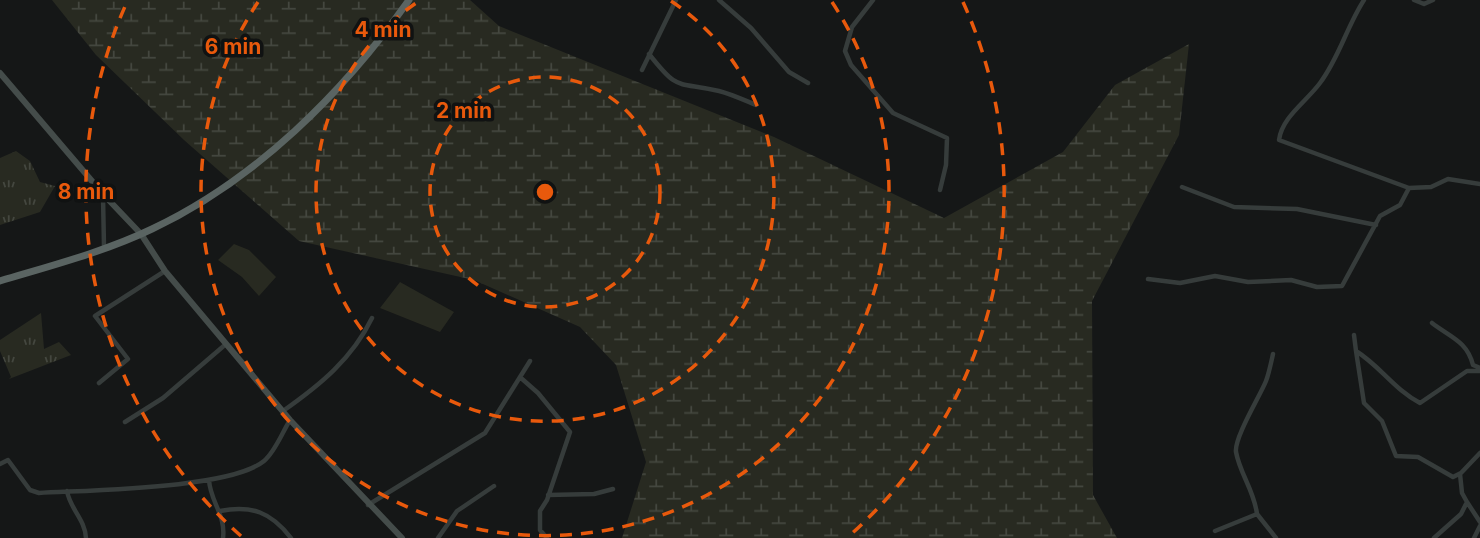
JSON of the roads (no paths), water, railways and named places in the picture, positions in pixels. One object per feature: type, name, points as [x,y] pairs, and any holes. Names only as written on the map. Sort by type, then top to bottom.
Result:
[{"type":"highway","points":[[0,281],[141,234],[208,200],[277,148],[349,73],[409,0]]},
{"type":"main road","points":[[0,74],[141,234],[165,271],[290,420],[402,538]]},
{"type":"street","points":[[642,70],[676,0]]},
{"type":"street","points":[[719,0],[751,28],[789,72],[808,83]]},
{"type":"street","points":[[873,0],[852,27],[845,51],[860,76],[893,113],[947,138],[946,165],[940,190]]},
{"type":"street","points":[[1364,0],[1322,81],[1280,128],[1279,140],[1409,188],[1431,187],[1448,180],[1480,184]]},
{"type":"street","points":[[1414,0],[1424,4],[1433,0]]},
{"type":"street","points":[[649,54],[658,68],[675,83],[694,89],[719,91],[756,105]]},
{"type":"street","points":[[1182,187],[1234,207],[1297,209],[1376,225]]},
{"type":"street","points":[[1148,279],[1181,283],[1214,276],[1248,282],[1291,280],[1317,287],[1342,286],[1376,225],[1385,212],[1400,205],[1409,188]]},
{"type":"street","points":[[103,194],[104,247]]},
{"type":"street","points":[[99,383],[128,359],[95,316],[165,271]]},
{"type":"street","points":[[283,411],[324,380],[345,360],[362,339],[372,318]]},
{"type":"street","points":[[1432,323],[1460,341],[1469,350],[1473,365],[1480,370]]},
{"type":"street","points":[[1354,335],[1362,399],[1382,421],[1394,454],[1399,457],[1418,457],[1448,476],[1461,473]]},
{"type":"street","points":[[125,422],[163,398],[226,344]]},
{"type":"street","points":[[1356,351],[1368,359],[1398,389],[1420,403],[1467,371],[1480,370]]},
{"type":"street","points":[[1273,354],[1266,381],[1252,404],[1236,448],[1240,467],[1255,494],[1257,514],[1276,538]]},
{"type":"street","points":[[368,505],[479,438],[494,422],[530,361]]},
{"type":"street","points":[[521,377],[535,389],[570,432],[539,515],[540,530],[547,538]]},
{"type":"street","points":[[0,464],[8,460],[34,493],[209,480],[248,472],[267,459],[290,420]]},
{"type":"street","points":[[1474,538],[1480,524],[1458,479],[1480,453]]},
{"type":"street","points":[[209,480],[211,492],[220,511],[223,538]]},
{"type":"street","points":[[438,538],[457,511],[494,486]]},
{"type":"street","points":[[548,495],[594,494],[613,489]]},
{"type":"street","points":[[67,491],[69,501],[84,524],[86,538]]},
{"type":"street","points":[[1434,538],[1461,514],[1467,502]]},
{"type":"street","points":[[220,511],[244,507],[271,515],[291,538]]},
{"type":"street","points":[[1216,531],[1257,514]]}]
